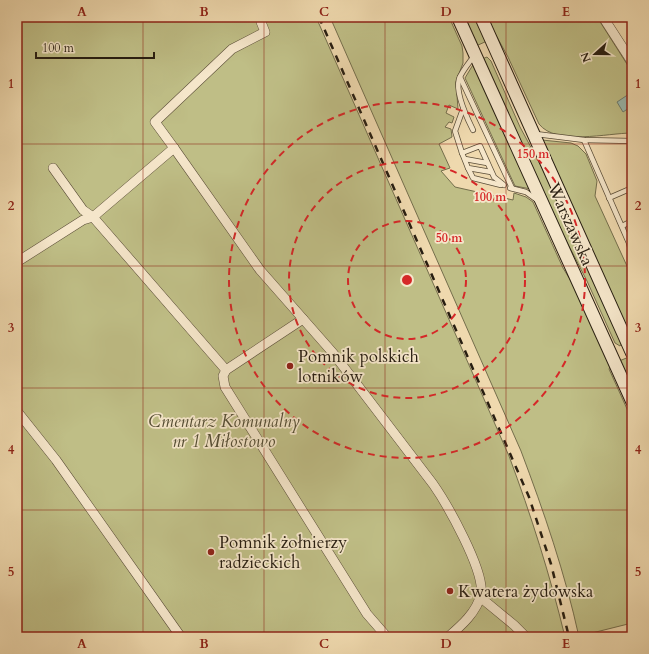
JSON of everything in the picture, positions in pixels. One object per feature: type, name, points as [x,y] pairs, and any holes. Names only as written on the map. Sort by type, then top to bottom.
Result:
[{"type":"main road","name":"Warszawska","points":[[458,17],[632,401]]},
{"type":"main road","name":"Warszawska","points":[[481,17],[631,348]]},
{"type":"main road","points":[[475,54],[494,46]]},
{"type":"main road","points":[[607,347],[617,352],[631,348]]},
{"type":"street","points":[[603,17],[632,62]]},
{"type":"street","points":[[261,22],[265,32],[232,48],[155,122],[260,270],[333,352],[437,490],[459,529],[482,585],[480,597],[466,621],[448,637]]},
{"type":"street","points":[[17,262],[83,220],[93,217],[174,148]]},
{"type":"street","points":[[53,168],[83,210],[93,217],[226,370]]},
{"type":"street","points":[[303,319],[226,370],[223,376],[225,387],[367,614],[387,637]]},
{"type":"street","points":[[17,411],[56,460],[181,637]]},
{"type":"street","points":[[480,597],[526,637]]},
{"type":"lane","points":[[473,130],[463,109],[459,88],[460,77],[475,54]]},
{"type":"lane","points":[[460,77],[512,188]]},
{"type":"lane","points":[[463,109],[455,131],[464,159],[473,178],[529,194],[546,211]]},
{"type":"lane","points":[[531,129],[536,134],[584,140],[632,141]]},
{"type":"lane","points":[[584,140],[622,226],[629,243],[632,256]]},
{"type":"lane","points":[[462,153],[479,144],[491,172],[496,180],[504,186]]},
{"type":"lane","points":[[464,159],[487,163]]},
{"type":"lane","points":[[468,168],[491,172]]},
{"type":"lane","points":[[610,198],[632,188]]},
{"type":"lane","points":[[622,226],[632,221]]},
{"type":"green space","name":"Cmentarz Komunalny nr 1 Miłostowo","points":[[17,17],[316,17],[509,456],[540,545],[565,637],[17,637]]},
{"type":"green space","points":[[330,17],[449,17],[462,46],[463,63],[456,82],[458,109],[449,105],[446,113],[454,117],[452,123],[449,122],[445,127],[451,129],[452,137],[439,144],[450,168],[441,171],[455,187],[513,200],[514,193],[526,197],[533,202],[563,268],[577,291],[611,365],[609,369],[632,420],[632,623],[584,635],[583,633],[579,635],[579,637],[553,543],[521,451]]},
{"type":"green space","points":[[463,17],[476,17],[487,41],[476,46]]},
{"type":"green space","points":[[486,17],[597,17],[632,72],[632,133],[570,137],[557,135],[547,131],[539,124],[508,57]]},
{"type":"green space","points":[[487,57],[491,61],[520,127],[553,188],[622,343],[620,346],[615,343],[587,281],[555,219],[482,59]]},
{"type":"green space","points":[[474,63],[531,189],[515,186],[465,78]]},
{"type":"green space","points":[[542,140],[571,143],[578,146],[586,154],[597,181],[595,196],[632,277],[632,329],[628,334]]},
{"type":"green space","points":[[629,357],[632,364],[632,390],[619,361]]},
{"type":"water","points":[[632,92],[632,106],[623,112],[617,102]]},
{"type":"railway","points":[[319,17],[529,497],[551,564],[569,637]]},
{"type":"place","name":"Pomnik polskich lotników","points":[[290,366]]},
{"type":"place","name":"Pomnik żołnierzy radzieckich","points":[[211,552]]},
{"type":"place","name":"Kwatera żydowska","points":[[450,591]]}]
